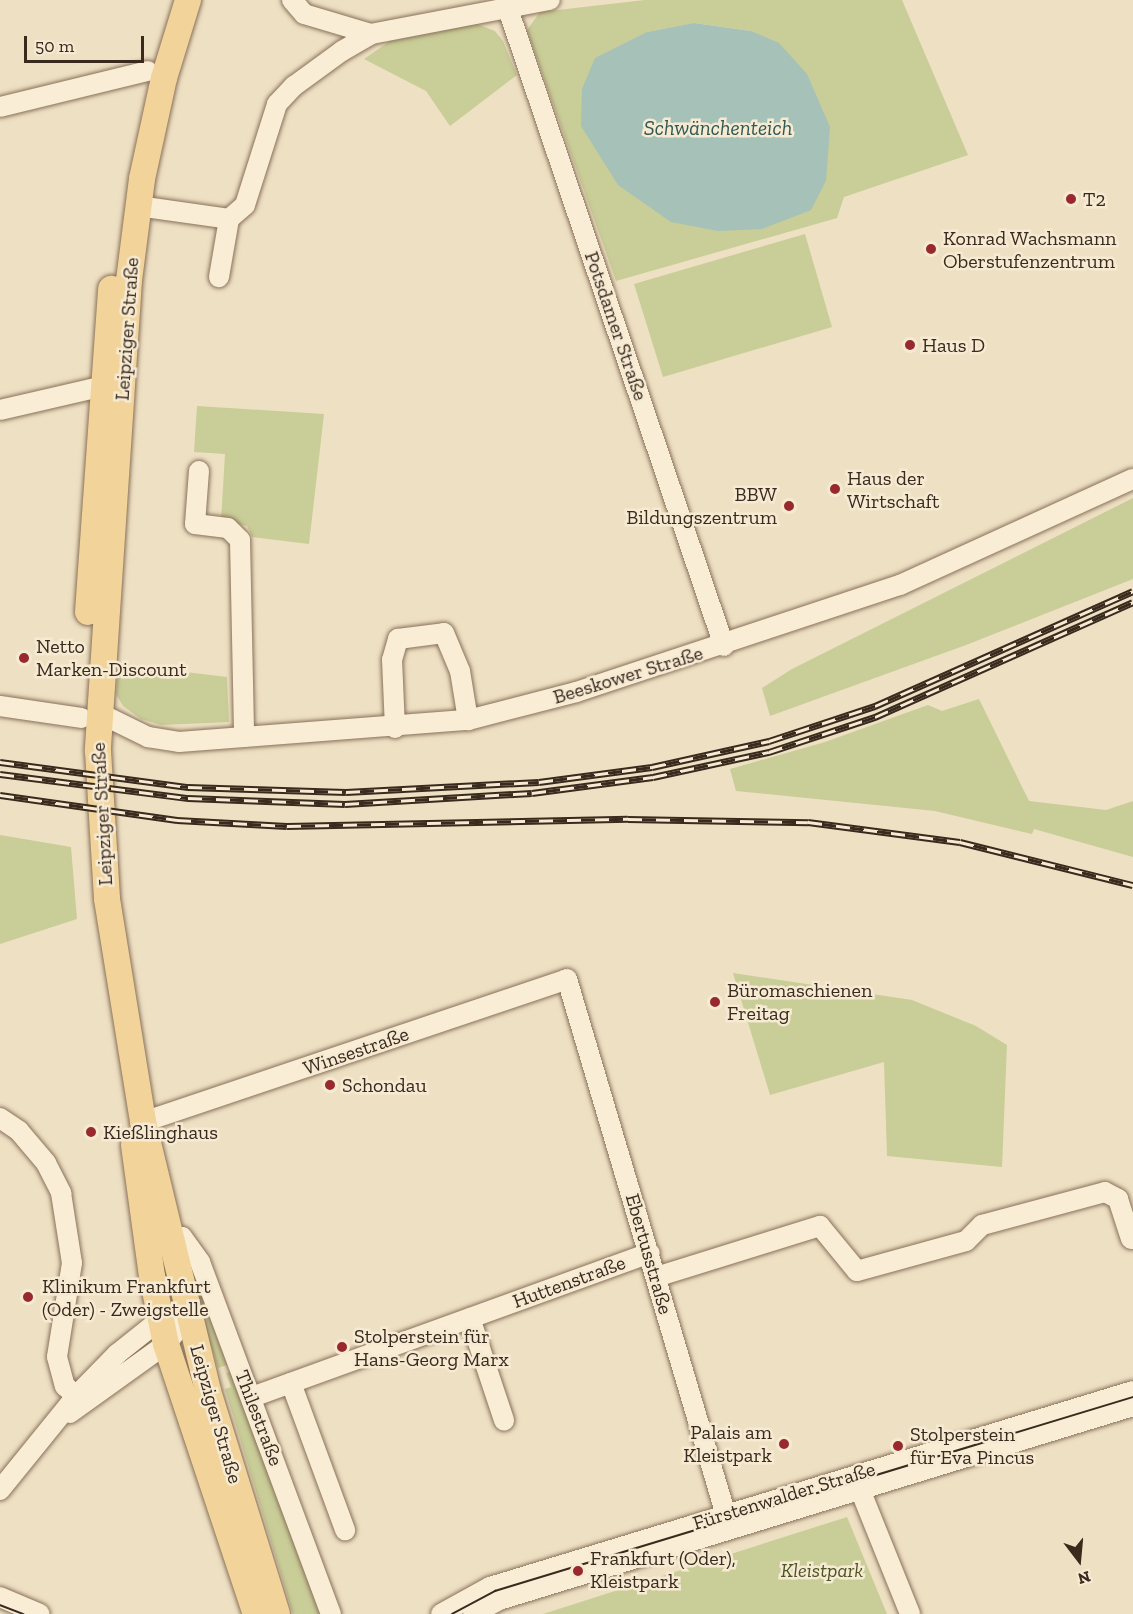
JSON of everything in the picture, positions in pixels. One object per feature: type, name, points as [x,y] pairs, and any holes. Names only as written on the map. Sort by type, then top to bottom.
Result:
[{"type":"main road","name":"Leipziger Straße","points":[[170,0],[148,71],[120,203],[114,383],[90,715],[93,904],[166,1344],[256,1614]]},
{"type":"main road","name":"Leipziger Straße","points":[[114,383],[138,206],[164,78],[188,0]]},
{"type":"main road","name":"Leipziger Straße","points":[[90,715],[107,899],[143,1122],[186,1308],[278,1614]]},
{"type":"street","points":[[292,0],[304,14],[370,34]]},
{"type":"street","points":[[219,277],[229,219],[245,205],[277,104],[294,86],[370,34],[506,3],[550,0]]},
{"type":"street","name":"Potsdamer Straße","points":[[506,3],[724,646]]},
{"type":"street","points":[[0,107],[148,71]]},
{"type":"street","points":[[138,206],[229,219]]},
{"type":"street","points":[[0,410],[114,383]]},
{"type":"street","points":[[199,471],[195,524],[228,528],[240,540],[244,737]]},
{"type":"street","name":"Beeskower Straße","points":[[0,706],[90,715],[158,739],[179,742],[395,728],[468,720],[576,693],[724,646],[900,585],[1133,479]]},
{"type":"street","points":[[395,728],[392,660],[398,639],[444,633],[460,671],[468,720]]},
{"type":"street","name":"Winsestraße","points":[[143,1122],[567,979]]},
{"type":"street","name":"Ebertusstraße","points":[[567,979],[650,1253],[727,1522]]},
{"type":"street","points":[[0,1118],[19,1131],[46,1163],[61,1193],[72,1263],[57,1357],[64,1386],[76,1396]]},
{"type":"street","points":[[656,1277],[820,1226],[857,1279],[966,1241],[982,1225],[1105,1192],[1118,1199],[1131,1239]]},
{"type":"street","name":"Thilestraße","points":[[171,1239],[182,1237],[200,1262],[331,1614]]},
{"type":"street","name":"Huttenstraße","points":[[252,1397],[650,1253]]},
{"type":"street","points":[[0,1490],[76,1396],[117,1354],[161,1319],[186,1308]]},
{"type":"street","points":[[56,1423],[166,1344],[178,1329],[186,1308]]},
{"type":"street","points":[[470,1318],[504,1420]]},
{"type":"street","points":[[291,1383],[345,1530]]},
{"type":"street","name":"Fürstenwalder Straße","points":[[441,1614],[490,1587],[727,1522],[857,1482],[1133,1391]]},
{"type":"street","name":"Fürstenwalder Straße","points":[[857,1482],[1133,1407]]},
{"type":"street","points":[[857,1482],[910,1614]]},
{"type":"street","name":"Fürstenwalder Straße","points":[[472,1614],[499,1600],[727,1522]]},
{"type":"street","points":[[7,1605],[40,1614]]},
{"type":"green space","points":[[645,0],[902,0],[968,155],[844,197],[837,218],[616,281],[527,30],[540,12]],"holes":[[[695,23],[751,31],[647,32]]]},
{"type":"green space","points":[[477,24],[495,31],[503,41],[517,75],[450,126],[426,91],[364,59],[390,41]]},
{"type":"green space","points":[[805,234],[832,327],[663,377],[634,284]]},
{"type":"green space","points":[[197,406],[324,414],[309,544],[252,537],[247,526],[221,521],[225,454],[194,452]]},
{"type":"green space","points":[[1133,498],[1133,579],[966,645],[770,716],[762,688],[792,669]]},
{"type":"green space","points":[[119,664],[227,677],[229,722],[161,725],[141,719],[123,706],[116,694]]},
{"type":"green space","points":[[979,699],[1029,801],[1106,810],[1133,801],[1133,857],[1034,829],[1032,834],[935,811],[736,791],[730,769],[825,742],[928,705],[942,711]]},
{"type":"green space","points":[[0,835],[71,847],[77,919],[0,944]]},
{"type":"green space","points":[[733,973],[912,1000],[976,1026],[1007,1045],[1002,1167],[887,1156],[884,1062],[770,1095]]},
{"type":"green space","points":[[201,1271],[233,1363],[218,1368],[188,1276]]},
{"type":"green space","points":[[238,1369],[324,1614],[293,1614],[225,1389],[231,1387],[226,1373]]},
{"type":"green space","name":"Kleistpark","points":[[847,1517],[887,1614],[543,1614]]},
{"type":"water","name":"Schwänchenteich","points":[[694,23],[751,31],[779,43],[807,74],[830,127],[826,181],[811,210],[762,229],[718,231],[671,222],[618,185],[581,126],[582,89],[595,58],[647,32]]},
{"type":"tram line","points":[[452,1614],[495,1591],[1133,1397]]},
{"type":"tram line","points":[[0,1605],[23,1614]]},
{"type":"railway","points":[[0,762],[188,787],[346,792],[539,782],[652,767],[769,741],[875,706],[1133,591]]},
{"type":"railway","points":[[0,774],[188,798],[345,804],[532,793],[653,777],[769,752],[875,717],[1133,602]]},
{"type":"railway","points":[[0,795],[177,820],[287,826],[628,819],[808,822],[960,842],[1133,885]]},
{"type":"place","name":"T2","points":[[1071,199]]},
{"type":"place","name":"Konrad Wachsmann Oberstufenzentrum","points":[[931,249]]},
{"type":"place","name":"Haus D","points":[[910,345]]},
{"type":"place","name":"Haus der Wirtschaft","points":[[835,489]]},
{"type":"place","name":"BBW Bildungszentrum","points":[[789,506]]},
{"type":"place","name":"Netto Marken-Discount","points":[[24,658]]},
{"type":"place","name":"Büromaschienen Freitag","points":[[715,1002]]},
{"type":"place","name":"Schondau","points":[[330,1085]]},
{"type":"place","name":"Kießlinghaus","points":[[91,1132]]},
{"type":"place","name":"Klinikum Frankfurt (Oder) - Zweigstelle","points":[[28,1297]]},
{"type":"place","name":"Stolperstein für Hans-Georg Marx","points":[[342,1347]]},
{"type":"place","name":"Palais am Kleistpark","points":[[784,1444]]},
{"type":"place","name":"Stolperstein für Eva Pincus","points":[[898,1446]]},
{"type":"place","name":"Frankfurt (Oder), Kleistpark","points":[[578,1571]]}]
